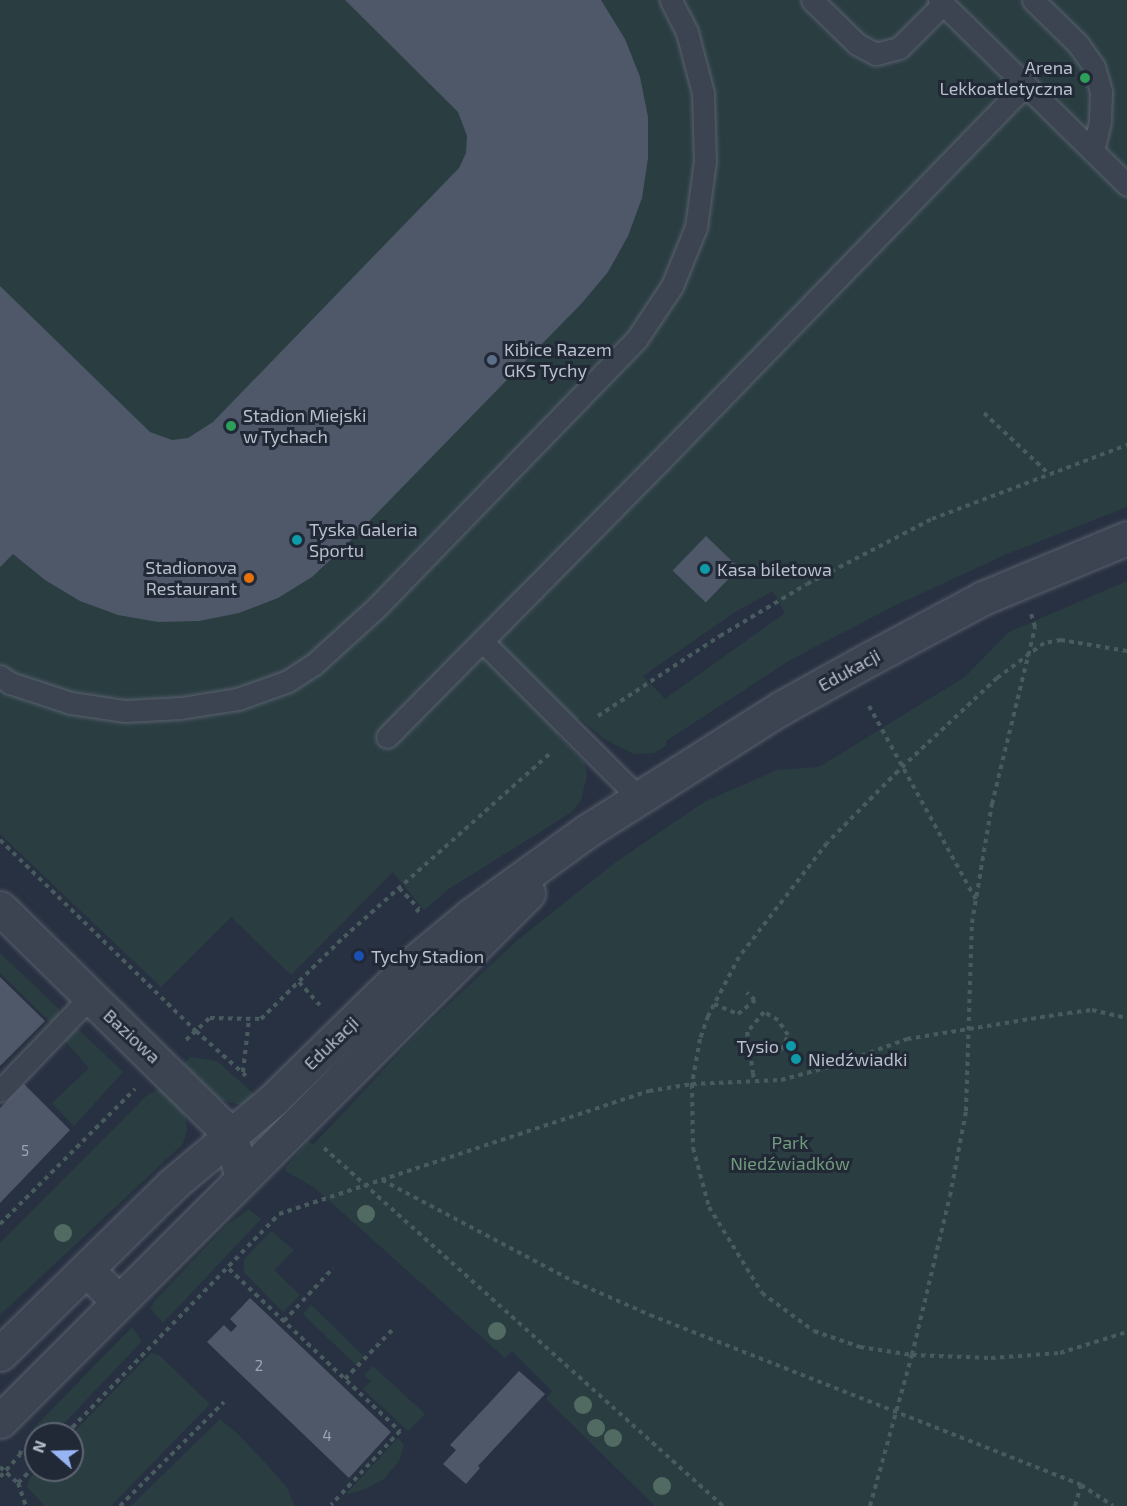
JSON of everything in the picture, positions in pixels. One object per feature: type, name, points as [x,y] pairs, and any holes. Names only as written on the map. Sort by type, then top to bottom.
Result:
[{"type":"street","name":"Edukacji","points":[[0,1354],[173,1184],[273,1100],[411,964],[471,915],[587,831],[638,796],[781,708],[983,598],[1127,538]]},
{"type":"street","name":"Edukacji","points":[[0,1421],[296,1122],[489,934],[587,831]]},
{"type":"street","name":"Baziowa","points":[[0,908],[230,1134],[242,1177]]},
{"type":"street","points":[[87,1270],[119,1302]]},
{"type":"lane","points":[[0,676],[10,683],[71,703],[125,711],[181,708],[238,699],[288,681],[313,665],[377,607],[636,340],[672,286],[696,227],[705,161],[703,93],[687,32],[671,0]]},
{"type":"lane","points":[[812,0],[857,44],[876,54],[899,48],[941,2],[1127,185]]},
{"type":"lane","points":[[1033,0],[1078,44],[1094,67],[1101,92],[1100,122],[1093,150]]},
{"type":"lane","points":[[387,737],[1026,84]]},
{"type":"lane","points":[[482,641],[638,796]]},
{"type":"lane","points":[[0,1091],[90,997]]},
{"type":"path","points":[[984,413],[1049,474]]},
{"type":"path","points":[[0,1224],[210,1018],[261,1019],[399,888],[574,732],[720,636],[807,584],[932,519],[1127,445]]},
{"type":"path","points":[[870,1506],[912,1355],[950,1196],[966,1111],[967,1029],[976,900],[992,804],[1035,627],[1030,611]]},
{"type":"path","points":[[1127,651],[1061,640],[1044,643],[997,678],[903,766],[827,843],[739,957],[714,1004],[700,1039],[692,1084],[693,1148],[709,1207],[762,1293],[814,1330],[860,1347],[912,1355],[991,1358],[1060,1353],[1127,1332]]},
{"type":"path","points":[[870,706],[976,900]]},
{"type":"path","points":[[0,840],[196,1031],[273,1100]]},
{"type":"path","points":[[399,888],[419,909],[411,917]]},
{"type":"path","points":[[299,982],[319,1006],[327,998]]},
{"type":"path","points":[[714,1004],[738,1014],[755,1000],[747,993]]},
{"type":"path","points":[[78,1422],[229,1269],[279,1214],[649,1091],[692,1084],[781,1080],[836,1065],[907,1039],[967,1029],[1092,1010],[1127,1017]]},
{"type":"path","points":[[750,1052],[782,1050],[788,1035],[778,1020],[764,1012],[747,1032],[754,1082]]},
{"type":"path","points":[[243,1073],[249,1019]]},
{"type":"path","points":[[296,1122],[723,1506]]},
{"type":"path","points":[[382,1180],[586,1287],[660,1319],[1081,1485],[1113,1506]]},
{"type":"path","points":[[284,1321],[333,1268]]},
{"type":"path","points":[[229,1269],[400,1431],[330,1505]]},
{"type":"path","points":[[345,1379],[394,1328]]},
{"type":"path","points":[[120,1506],[224,1402]]},
{"type":"path","points":[[0,1467],[18,1483],[26,1506]]},
{"type":"path","points":[[18,1483],[24,1477]]},
{"type":"path","points":[[1075,1506],[1081,1485]]},
{"type":"green space","points":[[0,0],[1127,0],[1127,507],[1007,554],[894,606],[790,660],[666,741],[666,746],[654,753],[635,754],[617,746],[603,738],[580,718],[557,735],[585,763],[587,775],[581,800],[572,812],[450,888],[424,910],[393,872],[291,975],[231,917],[161,987],[0,834]],"holes":[[[773,591],[785,613],[665,699],[643,676],[735,612]]]},
{"type":"green space","name":"Park Niedźwiadków","points":[[1127,581],[1127,1506],[655,1506],[546,1399],[552,1391],[512,1351],[505,1358],[315,1188],[284,1170],[308,1141],[313,1145],[417,1034],[515,942],[616,862],[704,802],[777,770],[819,767],[965,677],[1009,632]]},
{"type":"green space","points":[[0,953],[58,1008],[60,1014],[52,1024],[0,973]]},
{"type":"green space","points":[[75,1026],[123,1072],[74,1126],[52,1103],[89,1068],[64,1040],[64,1035]]},
{"type":"green space","points":[[190,1057],[217,1061],[254,1094],[257,1101],[246,1106],[220,1100],[184,1064]]},
{"type":"green space","points":[[160,1088],[178,1105],[186,1118],[187,1130],[183,1144],[0,1315],[0,1243],[146,1096]]},
{"type":"green space","points":[[249,1209],[261,1219],[163,1323],[150,1308],[156,1299],[228,1224]]},
{"type":"green space","points":[[271,1231],[294,1250],[274,1270],[300,1295],[283,1312],[244,1272],[244,1259]]},
{"type":"green space","points":[[311,1305],[364,1356],[356,1365],[303,1314]]},
{"type":"green space","points":[[132,1327],[142,1341],[65,1422],[40,1422]]},
{"type":"green space","points":[[151,1353],[159,1355],[210,1404],[111,1506],[45,1506],[27,1487],[29,1482],[84,1482],[84,1422]]},
{"type":"green space","points":[[373,1366],[425,1414],[408,1431],[363,1389],[371,1381],[364,1375]]},
{"type":"green space","points":[[220,1419],[238,1434],[270,1468],[287,1488],[295,1506],[131,1506]]},
{"type":"green space","points":[[398,1438],[404,1445],[399,1461],[384,1479],[363,1490],[346,1494]]},
{"type":"building","points":[[345,0],[601,0],[625,39],[640,77],[648,117],[648,158],[642,198],[628,236],[608,272],[582,303],[342,549],[312,577],[278,598],[239,613],[199,621],[158,622],[118,615],[80,601],[45,580],[13,554],[0,567],[0,286],[150,432],[172,440],[188,438],[213,422],[459,168],[466,153],[467,136],[458,112]]},
{"type":"building","name":"Kasa biletowa","points":[[706,536],[739,568],[706,602],[673,571]]},
{"type":"building","points":[[0,977],[45,1021],[0,1066]]},
{"type":"building","points":[[24,1084],[70,1130],[0,1203],[0,1108]]},
{"type":"building","points":[[250,1298],[391,1432],[349,1478],[207,1342],[224,1325],[231,1332],[237,1326],[230,1319]]},
{"type":"building","points":[[519,1371],[545,1394],[478,1466],[480,1468],[466,1484],[443,1464],[456,1450],[450,1445]]},
{"type":"place","name":"Arena Lekkoatletyczna","points":[[1085,78]]},
{"type":"place","name":"Kibice Razem GKS Tychy","points":[[492,360]]},
{"type":"place","name":"Stadion Miejski w Tychach","points":[[231,426]]},
{"type":"place","name":"Tyska Galeria Sportu","points":[[297,540]]},
{"type":"place","name":"Kasa biletowa","points":[[705,569]]},
{"type":"place","name":"Stadionova Restaurant","points":[[249,578]]},
{"type":"place","name":"Tychy Stadion","points":[[359,956]]},
{"type":"place","name":"Tysio","points":[[791,1046]]},
{"type":"place","name":"Niedźwiadki","points":[[796,1059]]}]
